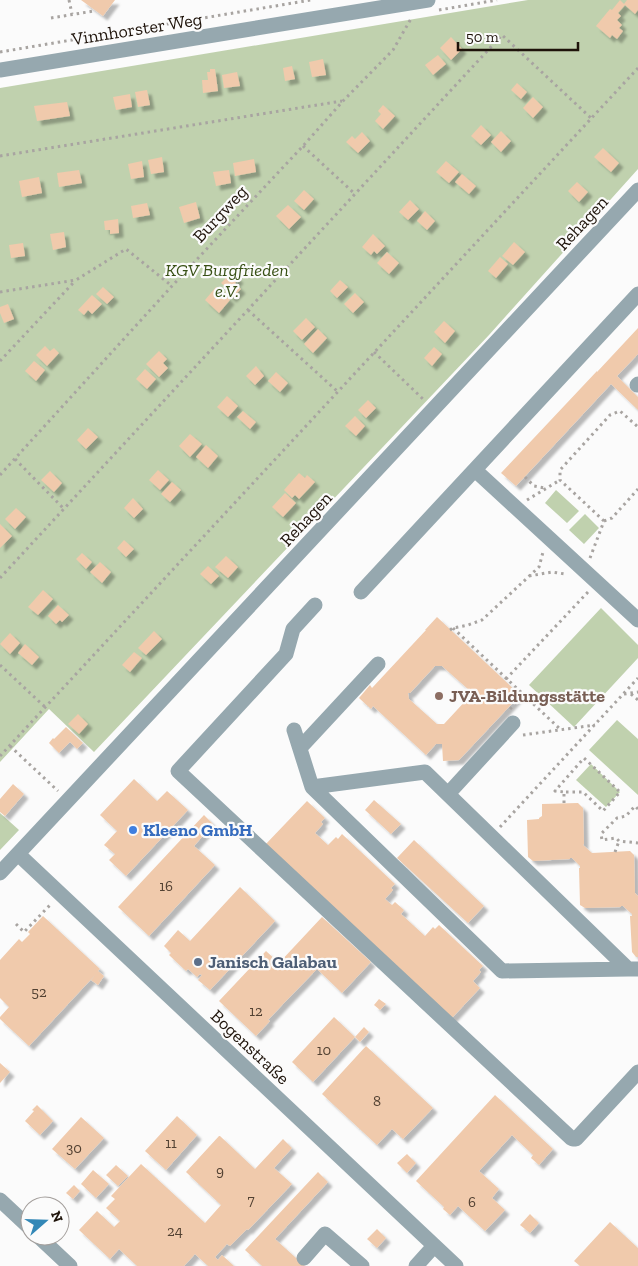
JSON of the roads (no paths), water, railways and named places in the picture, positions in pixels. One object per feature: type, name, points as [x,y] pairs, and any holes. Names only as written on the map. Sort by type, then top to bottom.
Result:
[{"type":"street","name":"Vinnhorster Weg","points":[[0,70],[424,5]]},
{"type":"street","name":"Rehagen","points":[[0,873],[638,190]]},
{"type":"street","points":[[361,592],[638,294]]},
{"type":"street","points":[[475,470],[638,620]]},
{"type":"street","points":[[315,605],[293,629],[286,654],[178,771],[573,1139],[638,1072]]},
{"type":"street","points":[[300,748],[378,664]]},
{"type":"street","points":[[448,794],[513,723]]},
{"type":"street","points":[[294,730],[312,788],[502,971],[633,969]]},
{"type":"street","points":[[312,788],[425,772],[633,969]]},
{"type":"street","name":"Bogenstraße","points":[[18,854],[456,1266]]},
{"type":"street","points":[[0,1200],[20,1219]]},
{"type":"street","points":[[304,1258],[325,1234],[362,1266]]},
{"type":"street","points":[[49,1246],[70,1266]]},
{"type":"street","points":[[416,1266],[434,1246]]},
{"type":"place","name":"JVA-Bildungsstätte","points":[[439,696]]},
{"type":"place","name":"Kleeno GmbH","points":[[133,830]]},
{"type":"place","name":"Janisch Galabau","points":[[198,962]]},
{"type":"park label","name":"KGV Burgfrieden e.V.","points":[[227,280]]}]
